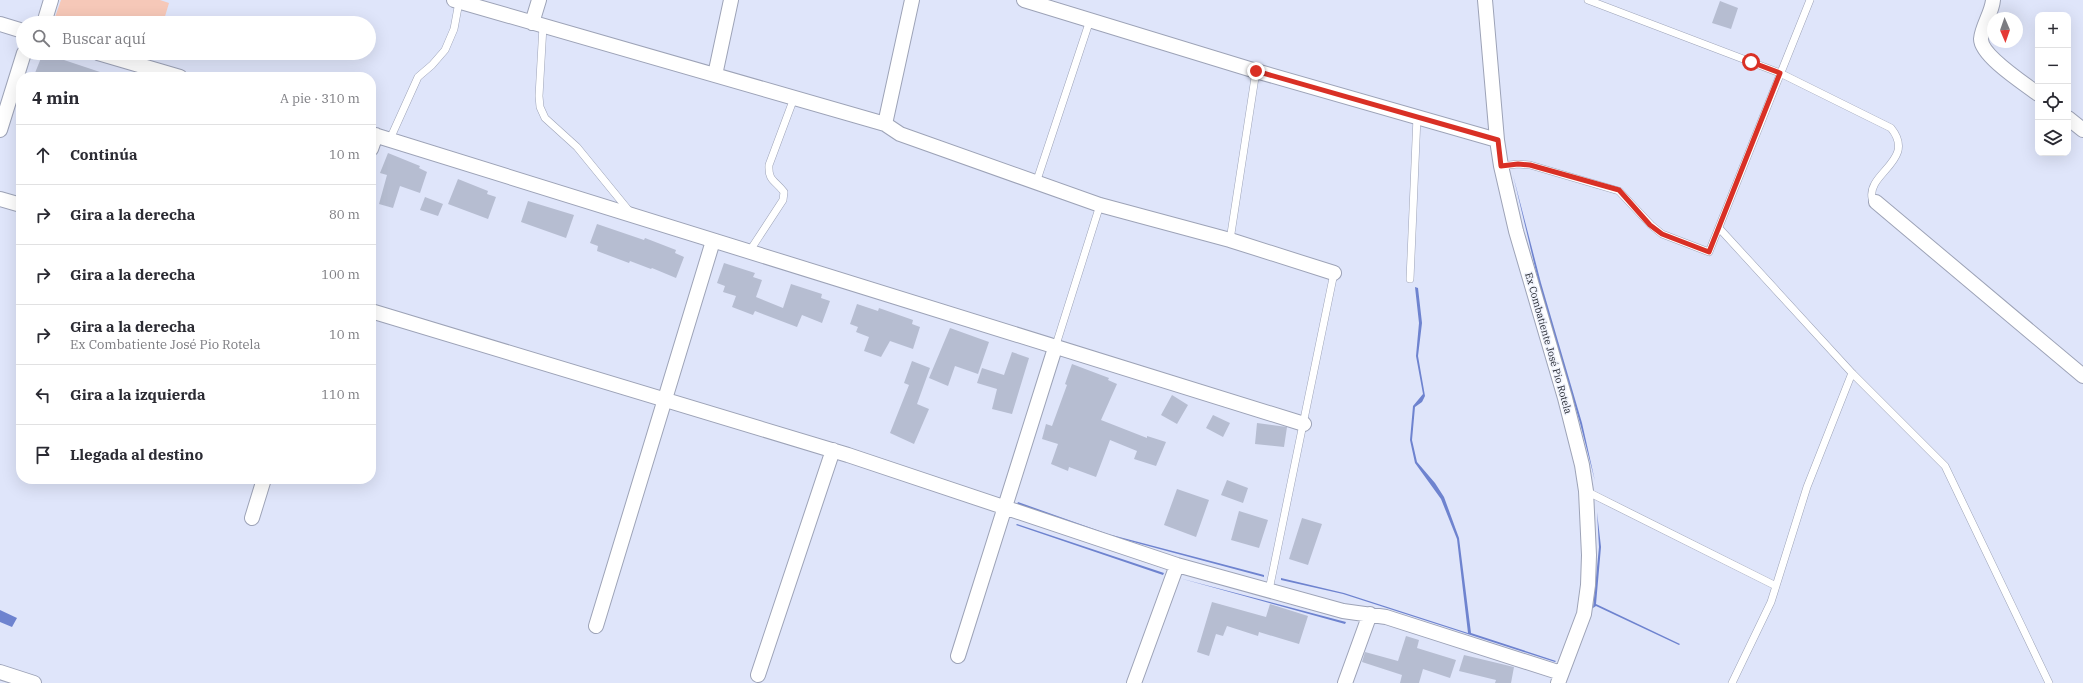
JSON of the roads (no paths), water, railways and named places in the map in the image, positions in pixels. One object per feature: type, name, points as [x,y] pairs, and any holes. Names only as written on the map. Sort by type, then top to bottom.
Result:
[{"type":"street","points":[[46,16],[51,0]]},
{"type":"street","points":[[538,24],[539,0]]},
{"type":"street","points":[[715,75],[731,0]]},
{"type":"street","points":[[885,124],[912,0]]},
{"type":"street","points":[[1024,0],[1256,71],[1498,140]]},
{"type":"street","name":"Ex Combatiente José Pio Rotela","points":[[1485,0],[1501,166],[1516,231],[1565,398],[1582,465],[1586,491],[1589,555],[1588,585],[1584,614],[1559,678]]},
{"type":"street","points":[[1993,0],[1981,39],[1984,49],[1992,58],[2035,92]]},
{"type":"street","points":[[456,1],[885,124],[900,134],[1036,184],[1100,205],[1230,240],[1334,273]]},
{"type":"street","points":[[0,24],[16,29]]},
{"type":"street","points":[[18,72],[22,60]]},
{"type":"street","points":[[122,60],[163,72]]},
{"type":"street","points":[[0,130],[16,79]]},
{"type":"street","points":[[2070,120],[2083,130]]},
{"type":"street","points":[[376,135],[1055,348],[1304,424]]},
{"type":"street","points":[[0,199],[16,204]]},
{"type":"street","points":[[1876,202],[2083,376]]},
{"type":"street","points":[[596,626],[666,400],[713,241]]},
{"type":"street","points":[[376,313],[833,450],[1177,565],[1343,611],[1386,617],[1559,678]]},
{"type":"street","points":[[958,656],[1055,348]]},
{"type":"street","points":[[758,675],[833,450]]},
{"type":"street","points":[[252,518],[262,484]]},
{"type":"street","points":[[1134,683],[1177,565]]},
{"type":"street","points":[[1345,683],[1370,614]]},
{"type":"street","points":[[0,672],[34,683]]},
{"type":"lane","points":[[1588,0],[1780,73],[1891,128],[1895,133],[1899,148],[1897,156],[1872,190],[1872,198],[1876,202]]},
{"type":"lane","points":[[1501,166],[1518,164],[1530,165],[1619,190],[1650,225],[1662,234],[1709,252],[1810,0]]},
{"type":"lane","points":[[390,140],[418,77],[432,65],[445,50],[454,29],[456,1]]},
{"type":"lane","points":[[1036,184],[1090,20]]},
{"type":"lane","points":[[538,24],[538,96],[540,106],[546,118],[577,147],[632,216]]},
{"type":"lane","points":[[1230,240],[1256,71]]},
{"type":"lane","points":[[749,252],[783,200],[784,192],[771,180],[768,174],[769,165],[794,98]]},
{"type":"lane","points":[[1410,279],[1417,117]]},
{"type":"lane","points":[[1055,348],[1100,205]]},
{"type":"lane","points":[[1719,228],[1852,374],[1945,466],[2049,683]]},
{"type":"lane","points":[[1269,590],[1334,273]]},
{"type":"lane","points":[[1732,683],[1771,602],[1806,487],[1852,374]]},
{"type":"lane","points":[[1586,491],[1776,586]]},
{"type":"water","points":[[1513,175],[1541,283],[1582,423],[1595,481],[1580,423],[1539,284]]},
{"type":"water","points":[[1415,287],[1418,288],[1422,323],[1418,356],[1425,396],[1422,402],[1415,407],[1412,440],[1417,462],[1435,483],[1444,497],[1459,538],[1471,633],[1556,661],[1555,662],[1343,594],[1281,580],[1281,578],[1344,593],[1468,633],[1457,539],[1441,499],[1415,463],[1410,440],[1413,406],[1423,394],[1416,356],[1419,323]]},
{"type":"water","points":[[1018,502],[1108,534],[1264,575],[1264,577],[1107,535],[1017,504]]},
{"type":"water","points":[[1597,512],[1601,547],[1596,604],[1680,644],[1679,645],[1596,606],[1593,608],[1599,547]]},
{"type":"water","points":[[1017,524],[1164,573],[1163,575],[1016,525]]},
{"type":"water","points":[[1179,578],[1346,622],[1345,624]]},
{"type":"water","points":[[0,610],[17,618],[12,627],[0,622]]}]
